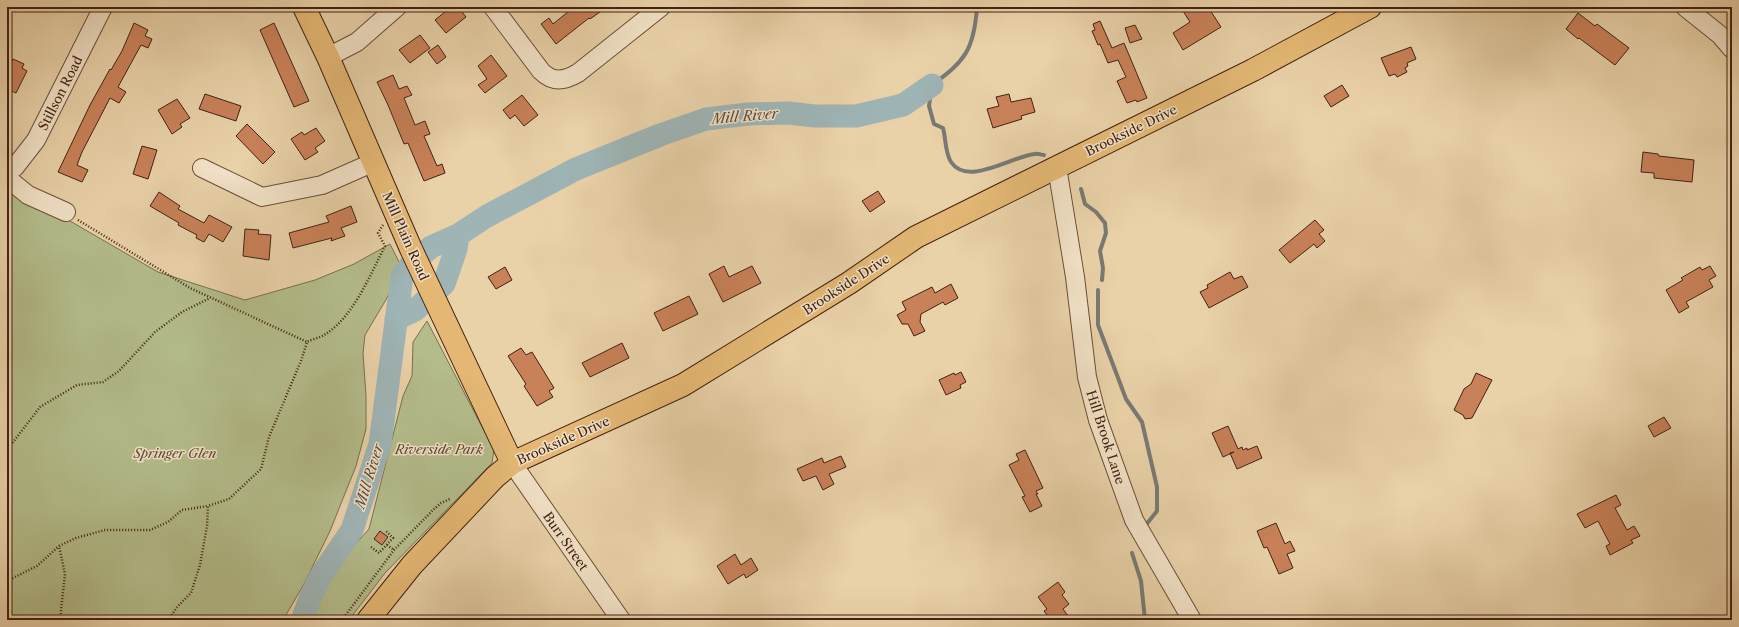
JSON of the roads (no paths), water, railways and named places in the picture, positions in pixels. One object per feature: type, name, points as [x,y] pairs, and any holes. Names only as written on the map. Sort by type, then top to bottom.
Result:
[{"type":"main road","name":"Mill Plain Road","points":[[304,7],[328,57],[411,250],[512,462]]},
{"type":"main road","name":"Brookside Drive","points":[[368,620],[412,565],[495,477],[512,462],[683,385],[850,283],[916,237],[1259,67],[1370,7]]},
{"type":"street","name":"Stillson Road","points":[[7,172],[14,167],[36,140],[103,7]]},
{"type":"street","points":[[328,57],[357,42],[397,7]]},
{"type":"street","points":[[493,7],[541,71],[546,76],[553,79],[563,80],[578,73],[661,7]]},
{"type":"street","points":[[1685,7],[1720,35],[1732,49]]},
{"type":"street","points":[[202,168],[262,197],[322,185],[374,162]]},
{"type":"street","name":"Hill Brook Lane","points":[[1058,166],[1075,277],[1087,377],[1098,420],[1134,520],[1192,620]]},
{"type":"street","points":[[7,178],[28,195],[66,212]]},
{"type":"street","name":"Burr Street","points":[[512,462],[621,620]]},
{"type":"waterway","points":[[977,7],[976,22],[966,53],[953,69],[932,85],[929,106],[934,124],[943,128],[949,158],[951,162],[959,169],[968,172],[991,168],[1025,156],[1036,154],[1044,155]]},
{"type":"waterway","name":"Mill River","points":[[302,620],[320,577],[352,530],[380,444],[402,276],[412,263],[431,247],[458,235],[487,216],[576,169],[660,135],[706,119],[748,114],[788,113],[815,116],[856,116],[903,105],[932,85]]},
{"type":"waterway","points":[[1081,189],[1085,204],[1096,212],[1105,223],[1106,233],[1100,251],[1103,268],[1102,280]]},
{"type":"waterway","name":"Mill River","points":[[396,319],[415,310],[444,284],[456,249],[458,235]]},
{"type":"waterway","points":[[1098,290],[1098,325],[1126,399],[1142,422],[1157,487],[1157,511],[1145,526]]},
{"type":"waterway","points":[[1132,553],[1141,581],[1145,620]]},
{"type":"park label","name":"Riverside Park","points":[[439,449]]},
{"type":"park label","name":"Springer Glen","points":[[175,453]]}]
